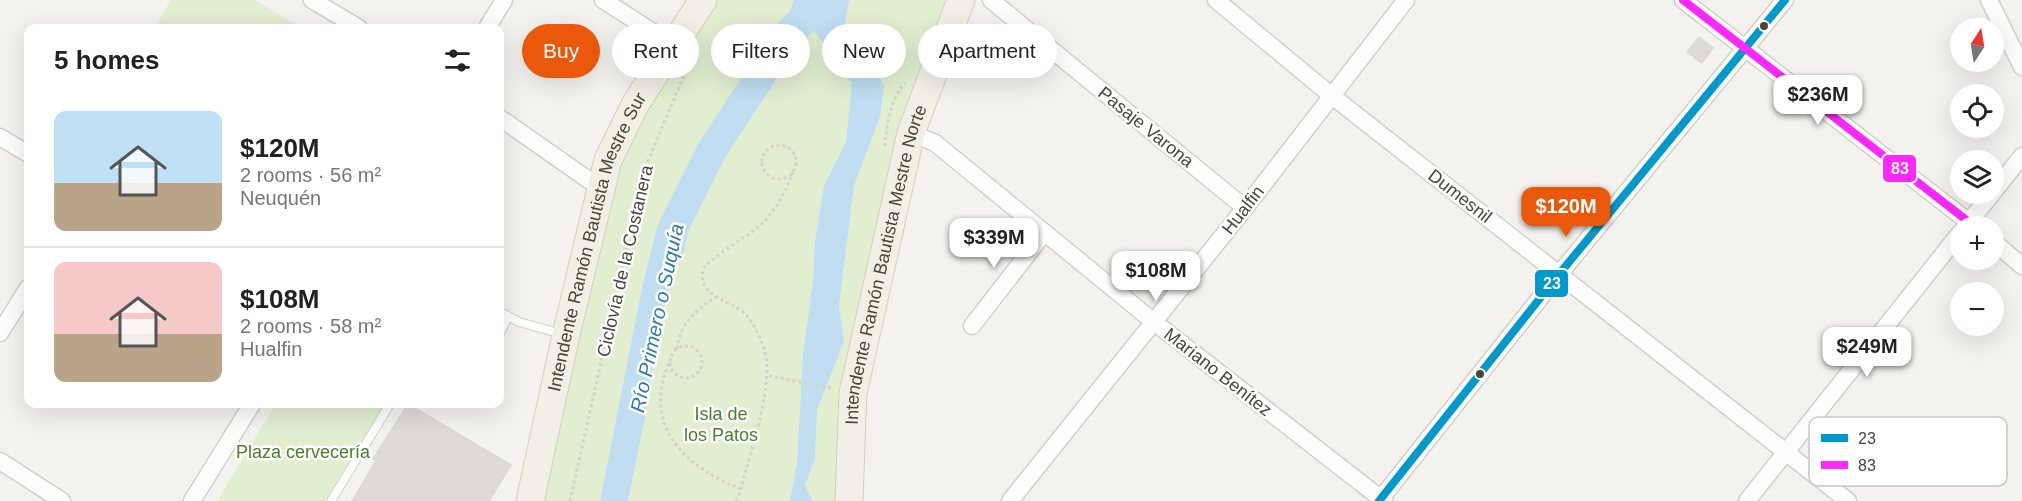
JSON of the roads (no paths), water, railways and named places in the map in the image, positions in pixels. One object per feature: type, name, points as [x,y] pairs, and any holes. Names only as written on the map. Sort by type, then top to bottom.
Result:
[{"type":"main road","name":"Intendente Ramón Bautista Mestre Sur","points":[[694,24],[703,0]]},
{"type":"main road","name":"Intendente Ramón Bautista Mestre Norte","points":[[849,501],[853,393],[911,133],[961,0]]},
{"type":"main road","name":"Intendente Ramón Bautista Mestre Sur","points":[[530,501],[600,188],[621,131],[662,78]]},
{"type":"street","points":[[312,0],[352,24]]},
{"type":"street","points":[[489,24],[504,0]]},
{"type":"street","points":[[603,0],[643,24]]},
{"type":"street","name":"Pasaje Varona","points":[[992,0],[1245,208]]},
{"type":"street","name":"Dumesnil","points":[[1216,0],[1332,96],[1809,470]]},
{"type":"street","name":"Hualfin","points":[[1010,501],[1245,208],[1406,0]]},
{"type":"street","points":[[1683,0],[1746,48],[1953,216]]},
{"type":"street","points":[[1381,500],[1560,273],[1785,0]]},
{"type":"street","points":[[1989,0],[2022,67]]},
{"type":"street","points":[[504,121],[600,188]]},
{"type":"street","name":"Mariano Benítez","points":[[911,133],[935,143],[1154,322],[1381,500]]},
{"type":"street","points":[[0,137],[24,152]]},
{"type":"street","points":[[2004,179],[2022,156]]},
{"type":"street","points":[[1975,216],[1985,204]]},
{"type":"street","points":[[972,326],[1044,233]]},
{"type":"street","points":[[1814,417],[1950,248]]},
{"type":"street","points":[[2004,251],[2022,266]]},
{"type":"street","points":[[0,333],[24,294]]},
{"type":"street","points":[[192,501],[250,408]]},
{"type":"street","points":[[1747,501],[1809,423]]},
{"type":"street","points":[[0,461],[62,501]]},
{"type":"street","name":"Dumesnil","points":[[1829,486],[1848,501]]},
{"type":"lane","points":[[504,314],[519,322],[566,335]]},
{"type":"lane","points":[[504,325],[508,317]]},
{"type":"lane","points":[[331,501],[388,408]]},
{"type":"water","points":[[794,0],[849,0],[845,24],[822,24],[822,41],[813,30],[810,31],[810,24],[783,24]]},
{"type":"water","points":[[747,78],[773,78],[772,88],[704,159],[691,183],[683,210],[682,232],[672,279],[655,340],[646,412],[628,501],[600,501],[643,283],[657,227],[710,129],[740,92]]},
{"type":"water","points":[[846,78],[880,78],[884,86],[880,117],[854,186],[839,306],[844,342],[817,410],[815,459],[805,485],[813,501],[790,501],[797,463],[803,353],[813,282],[815,241],[824,186],[846,142],[852,83]]},
{"type":"waterway","name":"Río Primero o Suquía","points":[[670,246],[674,226],[712,150],[788,34],[824,0]]},
{"type":"park label","name":"Isla de los Patos","points":[[721,424]]},
{"type":"park label","name":"Plaza cervecería","points":[[303,452]]}]
